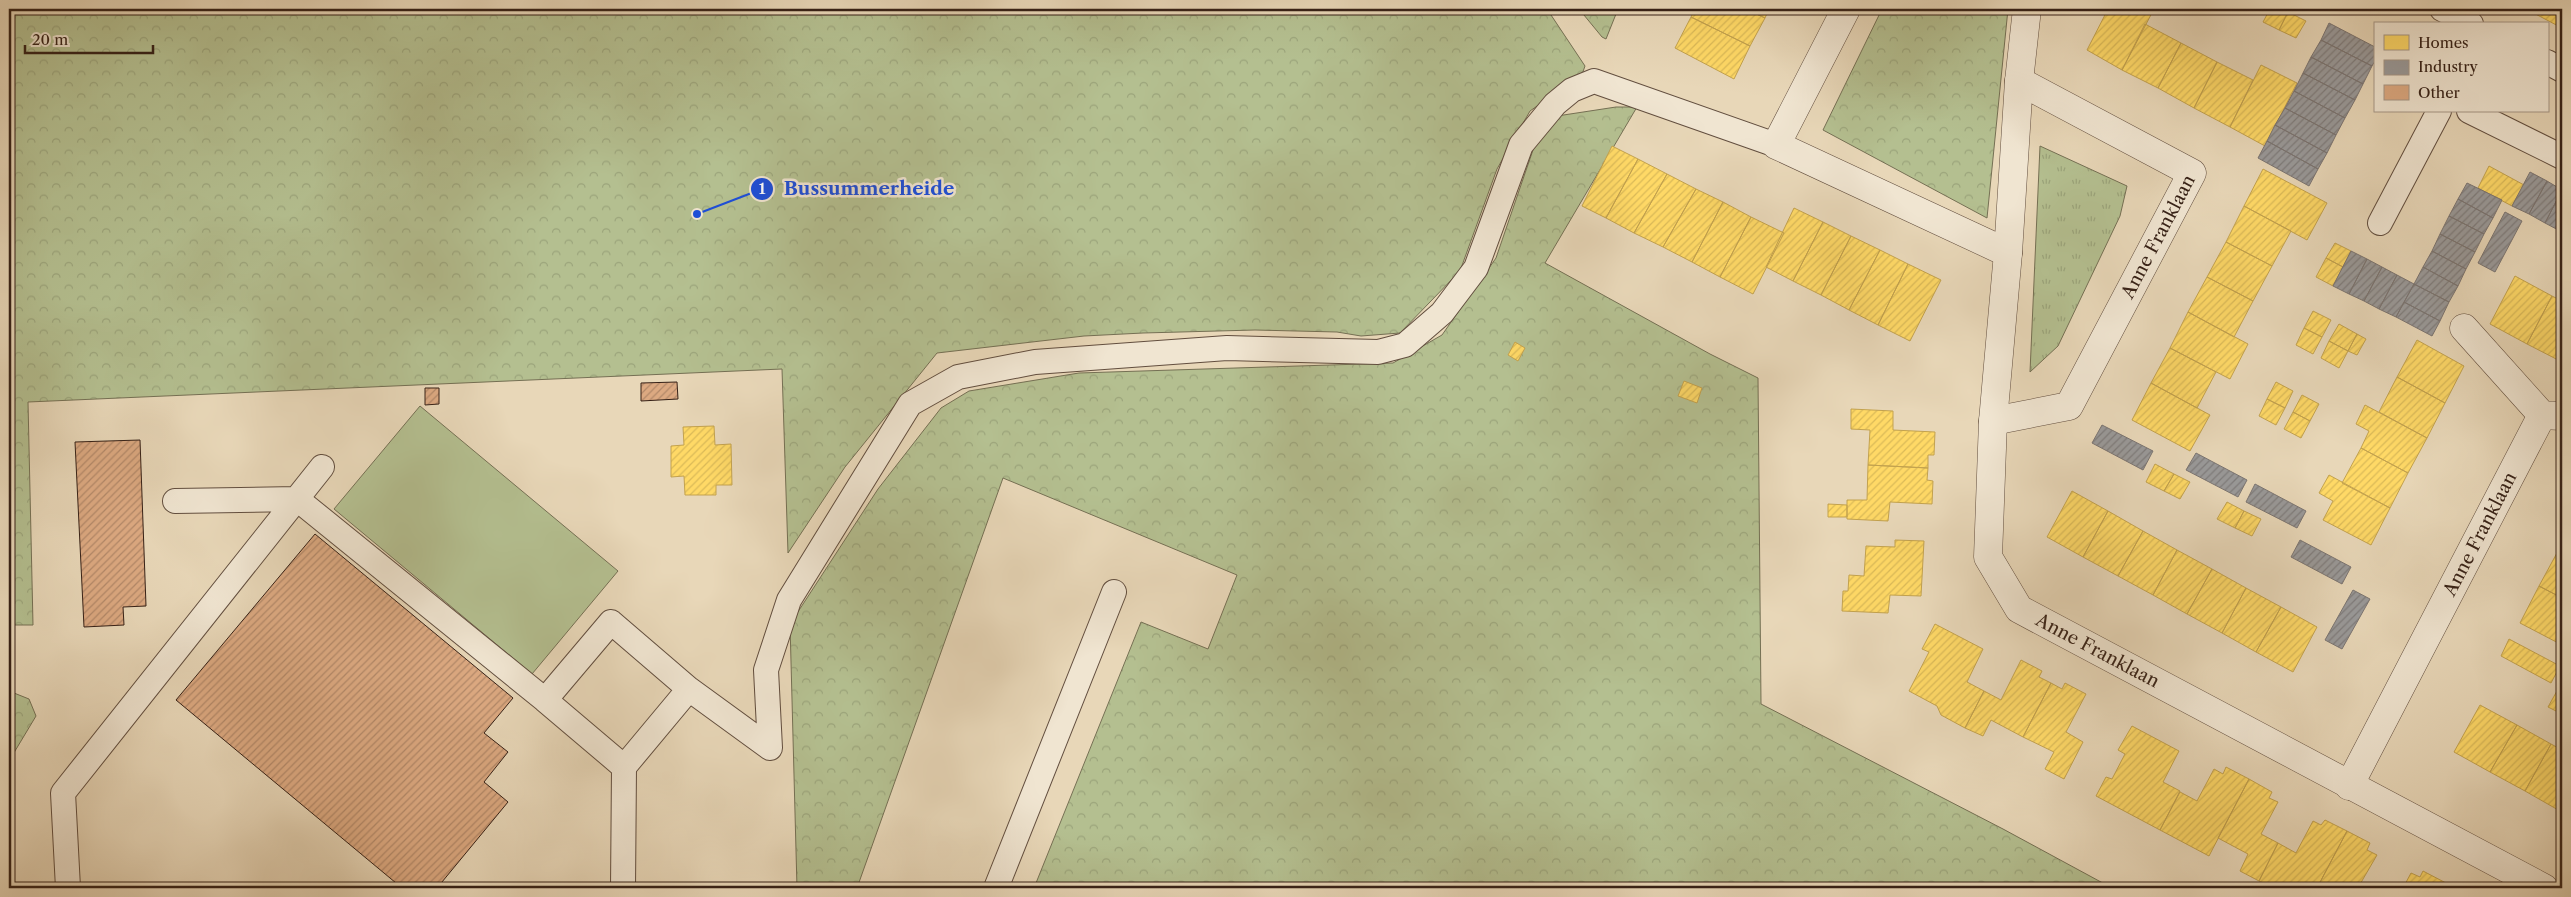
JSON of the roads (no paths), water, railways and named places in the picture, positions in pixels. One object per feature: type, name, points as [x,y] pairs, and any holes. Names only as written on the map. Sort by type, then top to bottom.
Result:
[{"type":"street","points":[[1846,9],[1776,145],[2008,254]]},
{"type":"street","name":"Anne Franklaan","points":[[2027,9],[2019,81],[2008,254],[1994,421],[1988,557],[2018,609],[2544,888]]},
{"type":"street","name":"Anne Franklaan","points":[[1994,421],[2069,406],[2192,173],[2019,81]]},
{"type":"street","name":"Anne Franklaan","points":[[2349,786],[2552,416],[2464,328]]},
{"type":"lane","points":[[2442,9],[2467,22]]},
{"type":"lane","points":[[2548,63],[2562,70]]},
{"type":"lane","points":[[545,700],[611,622],[689,689],[770,748],[766,670],[789,600],[910,404],[958,377],[1035,362],[1208,350],[1378,352],[1405,345],[1442,313],[1476,268],[1522,145],[1555,104],[1572,90],[1594,81],[1776,145]]},
{"type":"lane","points":[[2380,223],[2437,112]]},
{"type":"lane","points":[[2471,112],[2562,157]]},
{"type":"lane","points":[[68,888],[63,793],[322,467]]},
{"type":"lane","points":[[175,501],[297,499],[545,700],[624,767]]},
{"type":"lane","points":[[996,888],[1114,592]]},
{"type":"lane","points":[[623,888],[624,767],[689,689]]},
{"type":"place","name":"Bussummerheide","points":[[697,214]]}]
